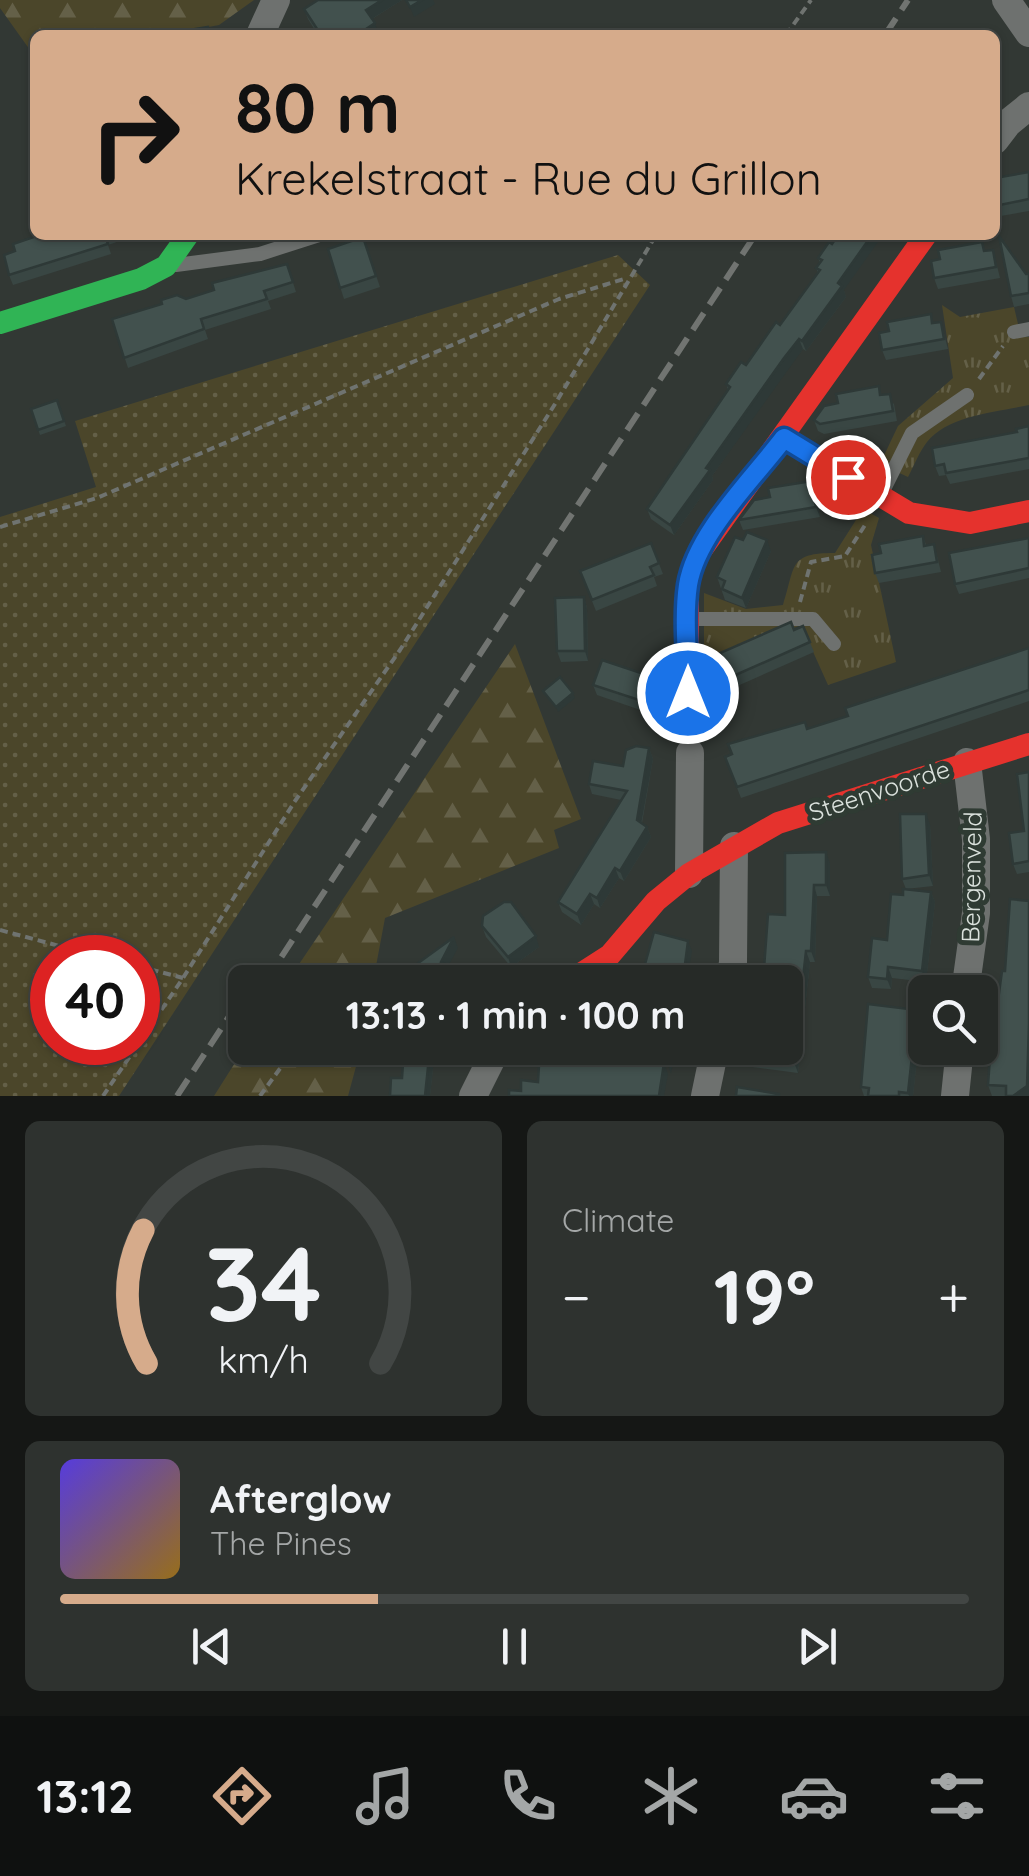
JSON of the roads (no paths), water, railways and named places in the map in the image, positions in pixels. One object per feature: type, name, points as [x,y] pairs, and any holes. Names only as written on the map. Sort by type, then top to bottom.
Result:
[{"type":"street","points":[[262,30],[276,0]]},
{"type":"street","points":[[1006,0],[1029,33]]},
{"type":"street","points":[[1000,133],[1029,106]]},
{"type":"street","points":[[0,324],[141,279],[166,266],[184,240]]},
{"type":"street","points":[[688,693],[688,587],[696,559],[923,240]]},
{"type":"street","points":[[784,438],[909,513],[970,522],[1029,511]]},
{"type":"street","name":"Steenvoorde","points":[[594,965],[610,955],[656,901],[689,874],[778,822],[1029,744]]},
{"type":"street","points":[[689,874],[690,753]]},
{"type":"street","name":"Bergenveld","points":[[967,762],[976,839],[976,913],[967,975]]},
{"type":"street","points":[[733,965],[734,846]]},
{"type":"street","points":[[474,1096],[489,1065]]},
{"type":"street","points":[[705,1096],[711,1065]]},
{"type":"street","points":[[955,1096],[958,1065]]},
{"type":"lane","points":[[166,266],[260,254],[303,240]]},
{"type":"lane","points":[[880,496],[912,433],[967,395]]},
{"type":"lane","points":[[688,619],[813,619],[834,644]]},
{"type":"railway","points":[[888,30],[908,0]]},
{"type":"railway","points":[[276,965],[752,240]]},
{"type":"railway","points":[[177,1096],[228,1018]]}]
